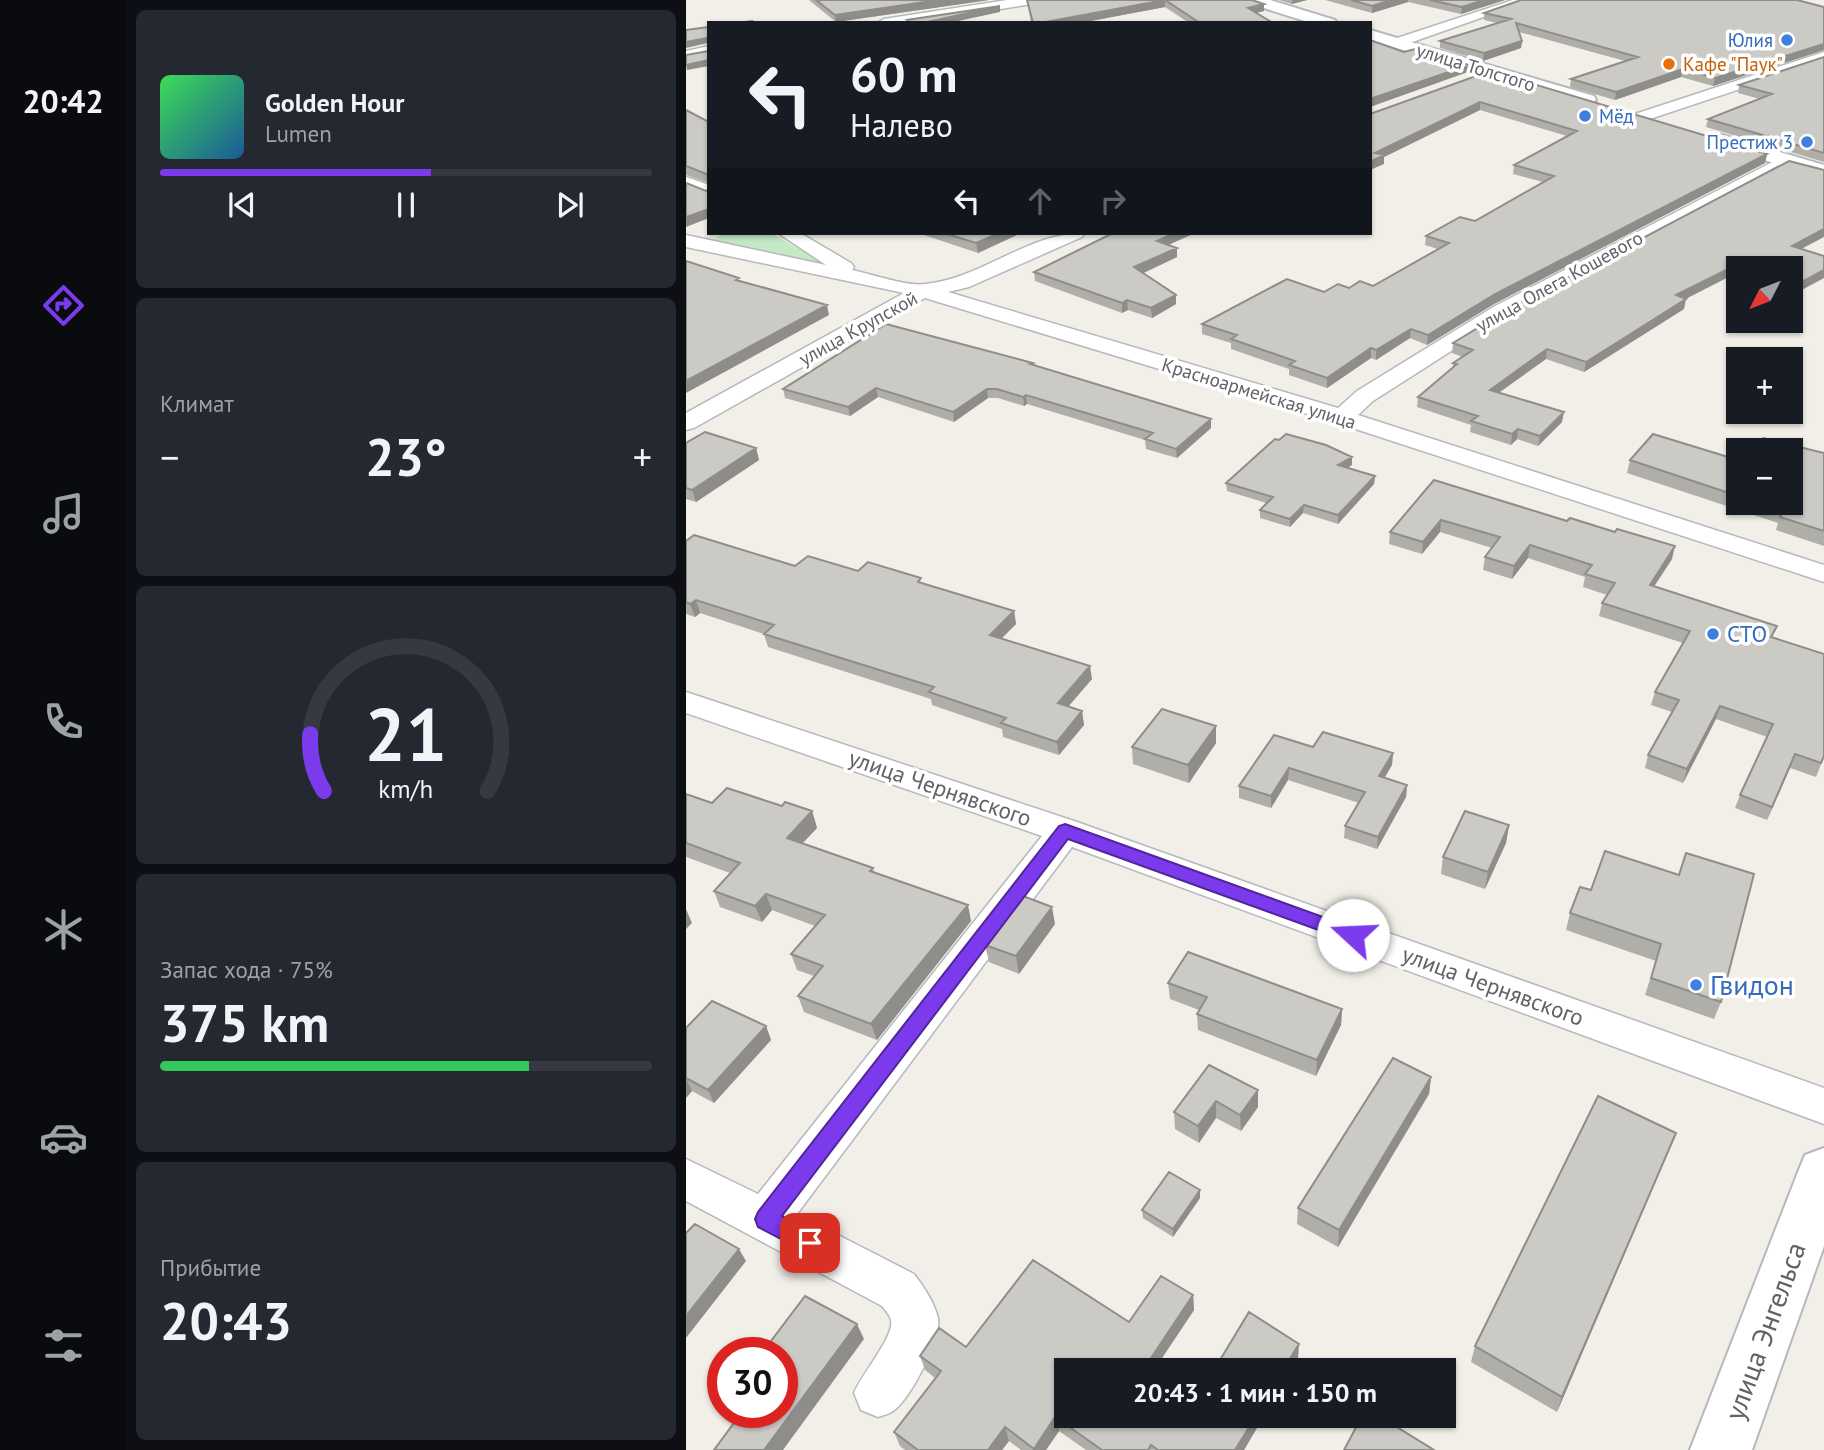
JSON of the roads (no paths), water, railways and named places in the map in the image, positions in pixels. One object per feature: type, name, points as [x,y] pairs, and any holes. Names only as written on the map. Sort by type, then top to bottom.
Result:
[{"type":"main road","points":[[1254,0],[1322,21]]},
{"type":"main road","name":"улица Толстого","points":[[1372,36],[1603,105]]},
{"type":"main road","points":[[1635,115],[1667,125]]},
{"type":"main road","points":[[1707,136],[1824,172]]},
{"type":"main road","name":"улица Энгельса","points":[[1721,1450],[1824,1172]]},
{"type":"street","points":[[897,21],[1032,0]]},
{"type":"street","points":[[1396,43],[1526,0]]},
{"type":"street","points":[[686,55],[707,50]]},
{"type":"street","points":[[1635,115],[1824,56]]},
{"type":"street","points":[[1467,80],[1491,71]]},
{"type":"street","name":"улица Олега Кошевого","points":[[1342,417],[1365,396],[1502,310],[1786,160]]},
{"type":"street","points":[[686,182],[707,191]]},
{"type":"street","points":[[790,235],[863,278]]},
{"type":"street","name":"улица Крупской","points":[[686,423],[923,291],[962,282],[1070,235]]},
{"type":"street","name":"Красноармейская улица","points":[[686,241],[923,291],[1342,417],[1824,574]]},
{"type":"street","name":"улица Чернявского","points":[[686,702],[1065,831],[1824,1106]]},
{"type":"street","points":[[766,1219],[1065,831]]},
{"type":"street","points":[[686,1179],[898,1290],[912,1305],[917,1320],[914,1338],[878,1393]]},
{"type":"place","name":"Юлия","points":[[1787,40]]},
{"type":"place","name":"Кафе \"Паук\"","points":[[1669,64]]},
{"type":"place","name":"Мёд","points":[[1585,116]]},
{"type":"place","name":"Престиж 3","points":[[1807,142]]},
{"type":"place","name":"СТО","points":[[1713,634]]},
{"type":"place","name":"Гвидон","points":[[1696,985]]}]
